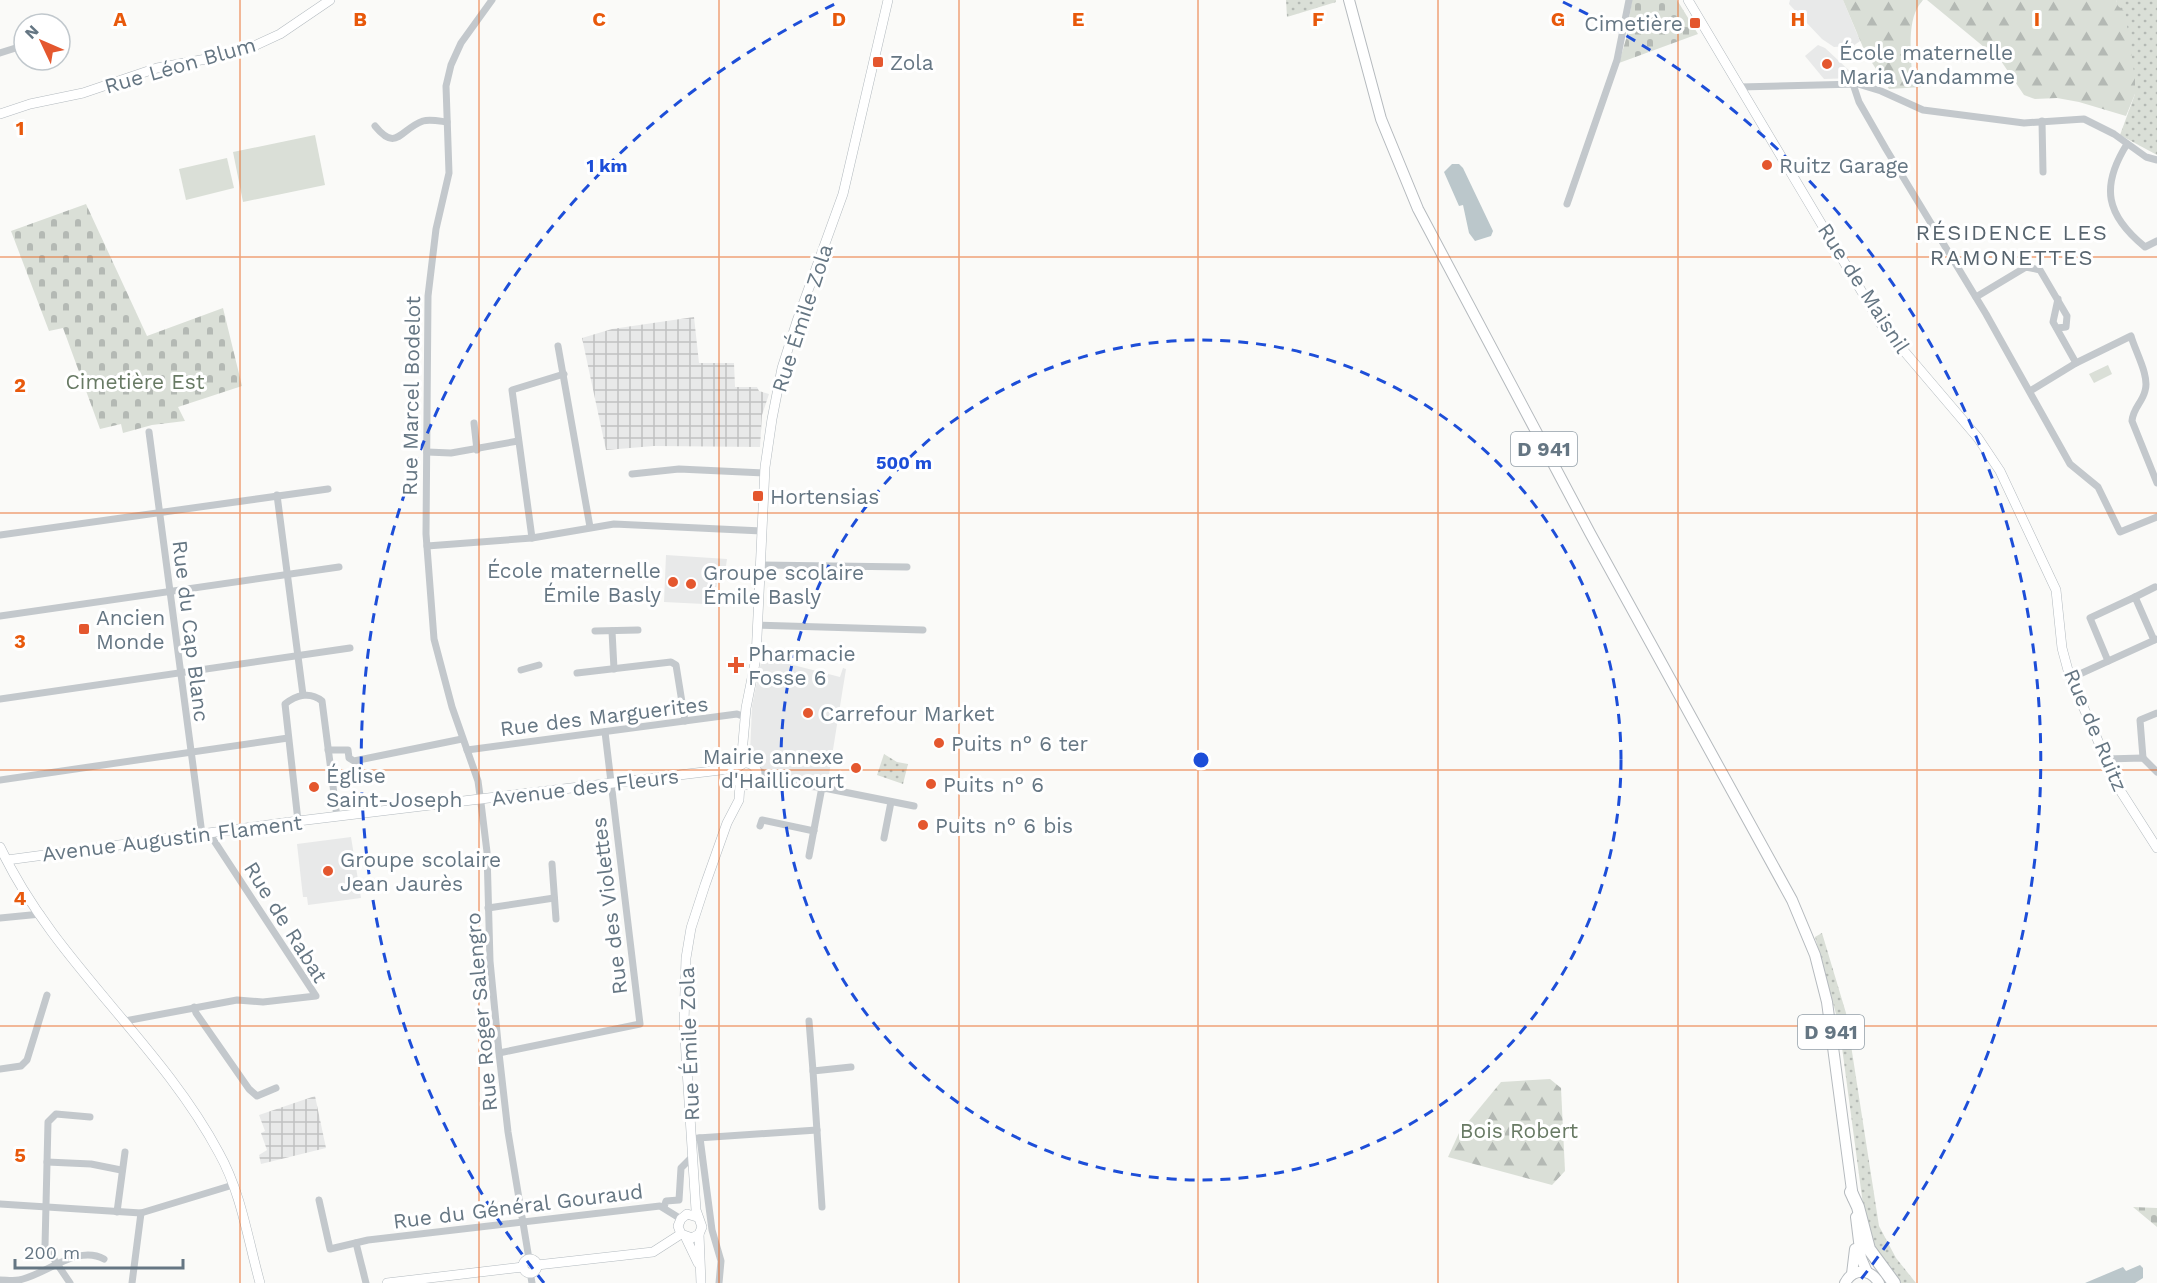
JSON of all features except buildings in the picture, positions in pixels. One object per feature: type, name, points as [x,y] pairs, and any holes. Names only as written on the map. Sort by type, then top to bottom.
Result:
[{"type":"highway","points":[[1851,1192],[1858,1207],[1869,1250],[1894,1283]]},
{"type":"main road","name":"D 941","points":[[1349,0],[1381,119],[1418,209],[1573,502],[1792,900],[1815,955],[1827,1002],[1851,1192],[1861,1257],[1867,1272]]},
{"type":"main road","name":"D 941","points":[[1848,1279],[1855,1255],[1851,1192]]},
{"type":"main road","points":[[1848,1279],[1867,1272],[1879,1283]]},
{"type":"street","name":"Rue Léon Blum","points":[[0,114],[54,98],[83,93],[157,68],[239,53],[280,34],[330,0]]},
{"type":"street","name":"Rue Marcel Bodelot","points":[[481,800],[478,781],[462,739],[434,639],[427,546],[428,296],[436,229],[449,173],[446,86],[451,65],[461,43],[492,0]]},
{"type":"street","name":"Rue Émile Zola","points":[[694,1175],[693,1155],[696,1138],[684,1023],[686,958],[701,896],[741,793],[745,717],[756,658],[765,474],[772,419],[782,368],[843,194],[888,0]]},
{"type":"street","points":[[1567,204],[1617,60],[1629,0]]},
{"type":"street","name":"Rue de Maisnil","points":[[1688,0],[1881,324],[1978,438],[2000,471],[2052,579],[2059,603]]},
{"type":"street","points":[[1740,87],[1749,82],[1766,85],[1853,84],[1881,91],[1923,110],[2024,123],[2084,119],[2157,160]]},
{"type":"street","points":[[1853,84],[1859,102],[1976,297],[2057,437],[2070,464],[2098,487],[2106,498],[2120,532],[2157,517]]},
{"type":"street","points":[[2042,121],[2043,171]]},
{"type":"street","points":[[375,126],[388,138],[396,139],[421,122],[447,122]]},
{"type":"street","points":[[2127,144],[2109,180],[2110,197],[2117,218],[2145,247],[2157,241]]},
{"type":"street","points":[[1976,297],[2026,267],[2040,270],[2058,299],[2068,323],[2062,329],[2057,328]]},
{"type":"street","points":[[2058,299],[2053,322],[2076,363]]},
{"type":"street","points":[[2030,391],[2076,363],[2131,336],[2146,383],[2145,392],[2133,411],[2132,421],[2157,483]]},
{"type":"street","points":[[558,346],[590,527]]},
{"type":"street","points":[[532,538],[512,390],[564,374]]},
{"type":"street","points":[[474,423],[477,450]]},
{"type":"street","name":"Rue du Cap Blanc","points":[[149,432],[191,754],[205,833]]},
{"type":"street","points":[[427,452],[451,453],[477,450],[518,441]]},
{"type":"street","points":[[632,474],[680,469],[765,474]]},
{"type":"street","points":[[0,535],[328,489]]},
{"type":"street","points":[[277,495],[303,695]]},
{"type":"street","points":[[427,546],[532,538],[590,527],[626,524],[762,531]]},
{"type":"street","points":[[760,565],[907,567]]},
{"type":"street","points":[[0,616],[339,567]]},
{"type":"street","points":[[2108,661],[2090,618],[2155,587]]},
{"type":"street","points":[[2071,678],[2156,640],[2135,597]]},
{"type":"street","name":"Rue de Ruitz","points":[[2059,603],[2062,648],[2071,678],[2128,803],[2157,849]]},
{"type":"street","points":[[757,625],[923,630]]},
{"type":"street","points":[[595,631],[638,630]]},
{"type":"street","points":[[612,631],[614,669]]},
{"type":"street","points":[[0,699],[350,648]]},
{"type":"street","points":[[577,673],[671,662],[676,665],[685,721]]},
{"type":"street","points":[[521,670],[539,665]]},
{"type":"street","points":[[298,821],[285,704],[303,695],[317,697],[322,701],[337,817]]},
{"type":"street","points":[[2157,713],[2140,720],[2143,758],[2157,771]]},
{"type":"street","name":"Rue des Marguerites","points":[[467,750],[737,714],[745,717]]},
{"type":"street","name":"Rue des Violettes","points":[[499,1053],[640,1024],[605,732]]},
{"type":"street","points":[[0,780],[191,754],[288,738]]},
{"type":"street","points":[[328,750],[348,750],[349,758],[354,761],[462,739]]},
{"type":"street","points":[[2106,759],[2143,758]]},
{"type":"street","points":[[741,770],[753,782],[769,777]]},
{"type":"street","points":[[741,770],[914,806]]},
{"type":"street","name":"Avenue des Fleurs","points":[[337,817],[741,770],[753,782]]},
{"type":"street","name":"Rue Émile Zola","points":[[733,813],[753,782]]},
{"type":"street","points":[[809,856],[822,787]]},
{"type":"street","name":"Rue Roger Salengro","points":[[481,800],[487,852],[488,908],[499,1053],[508,1132],[532,1283]]},
{"type":"street","points":[[884,838],[891,801]]},
{"type":"street","name":"Avenue Augustin Flament","points":[[4,861],[337,817]]},
{"type":"street","points":[[760,826],[762,820],[814,831]]},
{"type":"street","name":"Rue de Rabat","points":[[194,1007],[237,1000],[263,1002],[316,996],[205,833]]},
{"type":"street","points":[[0,846],[4,861],[73,963],[157,1059],[220,1154],[233,1185],[260,1283]]},
{"type":"street","points":[[552,864],[556,919]]},
{"type":"street","points":[[488,908],[554,898]]},
{"type":"street","points":[[0,918],[40,914]]},
{"type":"street","points":[[0,1069],[21,1066],[27,1060],[47,995]]},
{"type":"street","points":[[125,1021],[194,1007],[195,1013],[249,1089],[257,1096],[276,1088]]},
{"type":"street","points":[[809,1021],[822,1207]]},
{"type":"street","points":[[813,1071],[851,1067]]},
{"type":"street","points":[[70,1283],[45,1246],[48,1122],[56,1114],[90,1117]]},
{"type":"street","points":[[719,1283],[720,1258],[696,1138],[817,1130]]},
{"type":"street","points":[[117,1212],[124,1152]]},
{"type":"street","points":[[664,1207],[666,1201],[679,1200],[681,1168],[693,1155]]},
{"type":"street","points":[[47,1162],[91,1164],[122,1170]]},
{"type":"street","points":[[694,1175],[684,1217],[678,1226],[700,1269]]},
{"type":"street","points":[[694,1175],[699,1219],[701,1283]]},
{"type":"street","points":[[0,1204],[141,1213],[233,1185]]},
{"type":"street","name":"Rue du Général Gouraud","points":[[319,1200],[330,1249],[356,1243],[523,1221],[664,1207],[684,1217]]},
{"type":"street","points":[[132,1283],[141,1213]]},
{"type":"street","points":[[684,1217],[711,1221]]},
{"type":"street","points":[[387,1283],[653,1252],[684,1236],[692,1238],[699,1234]]},
{"type":"street","points":[[356,1243],[366,1283]]},
{"type":"street","points":[[0,1280],[19,1282],[80,1255],[96,1255],[104,1259]]},
{"type":"shaded area","points":[[1790,0],[1843,0],[1860,41],[1849,49],[1846,46],[1834,47],[1822,39],[1789,4]]},
{"type":"shaded area","name":"École maternelle Maria Vandamme","points":[[1818,45],[1825,48],[1854,75],[1854,78],[1824,79],[1805,56]]},
{"type":"shaded area","points":[[1452,164],[1459,164],[1463,168],[1493,231],[1491,236],[1475,241],[1469,233],[1463,205],[1459,206],[1444,172]]},
{"type":"shaded area","points":[[694,317],[699,363],[734,363],[735,387],[757,387],[759,391],[769,394],[762,415],[760,447],[654,446],[606,450],[582,338],[612,329]]},
{"type":"shaded area","name":"Groupe scolaire Émile Basly","points":[[666,555],[727,559],[726,566],[719,566],[715,597],[724,599],[724,605],[664,602]]},
{"type":"shaded area","points":[[762,657],[840,677],[843,668],[846,669],[826,793],[763,781],[762,769],[750,754],[752,706]]},
{"type":"shaded area","name":"Groupe scolaire Jean Jaurès","points":[[351,837],[361,898],[308,905],[307,897],[303,897],[297,844]]},
{"type":"shaded area","points":[[315,1096],[326,1148],[261,1164],[259,1155],[267,1150],[261,1133],[265,1131],[259,1115]]},
{"type":"shaded area","points":[[2140,1265],[2143,1268],[2143,1278],[2135,1283],[2085,1283],[2123,1267],[2126,1271]]},
{"type":"green space","points":[[1286,0],[1336,0],[1336,2],[1287,17]]},
{"type":"green space","points":[[1632,0],[1677,0],[1698,34],[1619,63],[1626,39]]},
{"type":"green space","points":[[1843,0],[1923,0],[1914,17],[1911,38],[1912,79],[1922,87],[1889,89],[1865,52]]},
{"type":"green space","points":[[1927,0],[2116,0],[2118,6],[2125,12],[2135,79],[2135,94],[2126,116],[2079,102],[2057,98],[2035,99],[2024,95],[2001,61]]},
{"type":"green space","points":[[2116,0],[2157,0],[2157,155],[2120,135],[2135,94]]},
{"type":"green space","points":[[315,135],[325,185],[243,202],[233,152]]},
{"type":"green space","points":[[227,158],[234,188],[186,200],[179,169]]},
{"type":"green space","name":"Cimetière Est","points":[[86,204],[147,336],[223,308],[242,386],[178,407],[185,421],[152,425],[123,433],[121,424],[100,429],[63,328],[49,331],[11,231]]},
{"type":"green space","points":[[2108,365],[2112,374],[2094,383],[2089,374]]},
{"type":"green space","points":[[884,754],[897,762],[908,764],[903,784],[877,775]]},
{"type":"green space","points":[[1822,933],[1846,1013],[1879,1226],[1896,1258],[1916,1283],[1901,1283],[1875,1251],[1866,1227],[1839,1025],[1815,937]]},
{"type":"green space","name":"Bois Robert","points":[[1550,1079],[1561,1088],[1565,1171],[1552,1185],[1448,1157],[1459,1133],[1501,1082]]},
{"type":"green space","points":[[2133,1207],[2157,1208],[2157,1227]]},
{"type":"place","name":"Cimetière","points":[[1695,23]]},
{"type":"place","name":"Zola","points":[[878,62]]},
{"type":"place","name":"École maternelle Maria Vandamme","points":[[1827,64]]},
{"type":"place","name":"Ruitz Garage","points":[[1767,165]]},
{"type":"place","name":"Hortensias","points":[[758,496]]},
{"type":"place","name":"École maternelle Émile Basly","points":[[673,582]]},
{"type":"place","name":"Groupe scolaire Émile Basly","points":[[691,584]]},
{"type":"place","name":"Ancien Monde","points":[[84,629]]},
{"type":"place","name":"Pharmacie Fosse 6","points":[[736,665]]},
{"type":"place","name":"Carrefour Market","points":[[808,713]]},
{"type":"place","name":"Puits n° 6 ter","points":[[939,743]]},
{"type":"place","name":"Mairie annexe d'Haillicourt","points":[[856,768]]},
{"type":"place","name":"Puits n° 6","points":[[931,784]]},
{"type":"place","name":"Église Saint-Joseph","points":[[314,787]]},
{"type":"place","name":"Puits n° 6 bis","points":[[923,825]]},
{"type":"place","name":"Groupe scolaire Jean Jaurès","points":[[328,871]]},
{"type":"district","name":"RÉSIDENCE LES RAMONETTES","points":[[2012,244]]}]
